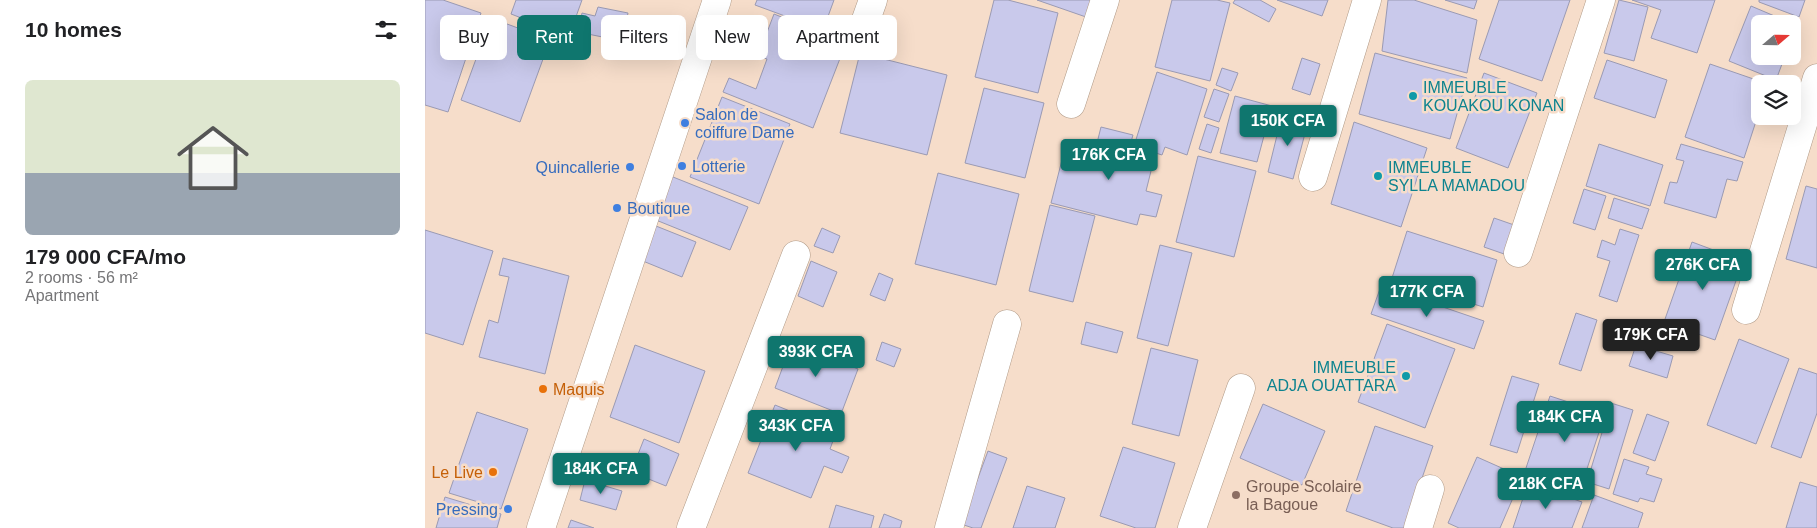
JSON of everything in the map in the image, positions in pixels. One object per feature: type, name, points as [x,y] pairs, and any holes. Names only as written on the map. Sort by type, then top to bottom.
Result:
[{"type":"street","points":[[541,528],[717,0]]},
{"type":"street","points":[[868,15],[873,0]]},
{"type":"street","points":[[1071,104],[1105,0]]},
{"type":"street","points":[[1313,177],[1367,0]]},
{"type":"street","points":[[1518,253],[1601,0]]},
{"type":"street","points":[[1746,310],[1817,78]]},
{"type":"street","points":[[691,528],[796,255]]},
{"type":"street","points":[[949,528],[1007,324]]},
{"type":"street","points":[[1192,528],[1241,388]]},
{"type":"street","points":[[1418,528],[1430,489]]},
{"type":"building","points":[[425,0],[443,0],[481,13],[480,15],[440,15],[440,60],[465,60],[448,112],[425,105]]},
{"type":"building","points":[[516,0],[582,0],[577,15],[517,16],[511,14]]},
{"type":"building","points":[[757,0],[834,0],[828,15],[782,15],[755,5]]},
{"type":"building","points":[[994,0],[1008,0],[1058,13],[1038,93],[975,77]]},
{"type":"building","points":[[1037,0],[1092,0],[1086,17]]},
{"type":"building","points":[[1172,0],[1217,0],[1230,3],[1210,81],[1155,67]]},
{"type":"building","points":[[1235,0],[1260,0],[1276,9],[1269,22],[1233,3]]},
{"type":"building","points":[[1277,0],[1328,0],[1322,16]]},
{"type":"building","points":[[1388,0],[1414,0],[1477,20],[1467,73],[1382,51]]},
{"type":"building","points":[[1445,0],[1477,0],[1474,9]]},
{"type":"building","points":[[1499,0],[1570,0],[1542,81],[1479,59]]},
{"type":"building","points":[[1619,0],[1648,7],[1634,61],[1604,53]]},
{"type":"building","points":[[1632,0],[1715,0],[1697,53],[1651,38],[1661,10]]},
{"type":"building","points":[[1759,0],[1805,0],[1800,15],[1794,15],[1759,2]]},
{"type":"building","points":[[1751,6],[1772,15],[1751,15],[1751,65],[1782,65],[1778,75],[1764,75],[1729,61]]},
{"type":"building","points":[[598,7],[628,13],[628,15],[601,15],[601,37],[591,35],[591,15],[595,16]]},
{"type":"building","points":[[774,14],[778,16],[778,60],[839,60],[813,128],[723,92],[729,78],[756,89],[768,60],[768,30]]},
{"type":"building","points":[[507,24],[517,28],[517,60],[543,60],[520,122],[461,100],[476,60],[507,60]]},
{"type":"building","name":"IMMEUBLE KOUAKOU KONAN","points":[[1375,53],[1467,78],[1450,139],[1359,114]]},
{"type":"building","points":[[1302,58],[1320,64],[1310,95],[1292,89]]},
{"type":"building","points":[[858,60],[888,60],[947,75],[927,155],[840,133]]},
{"type":"building","points":[[1607,60],[1667,80],[1655,118],[1594,98]]},
{"type":"building","points":[[1710,64],[1751,78],[1751,125],[1755,125],[1744,158],[1685,137]]},
{"type":"building","points":[[1222,68],[1238,73],[1231,91],[1216,85]]},
{"type":"building","points":[[1157,72],[1207,89],[1187,155],[1165,147],[1162,155],[1134,146]]},
{"type":"building","points":[[1484,73],[1537,93],[1508,168],[1456,148]]},
{"type":"building","points":[[984,88],[1044,103],[1025,178],[965,163]]},
{"type":"building","points":[[1214,89],[1229,94],[1219,122],[1204,117]]},
{"type":"building","points":[[1235,96],[1272,106],[1257,162],[1220,153]]},
{"type":"building","points":[[722,97],[790,124],[759,204],[690,177]]},
{"type":"building","points":[[1282,115],[1308,122],[1293,179],[1268,172]]},
{"type":"building","name":"IMMEUBLE SYLLA MAMADOU","points":[[1354,122],[1427,148],[1401,227],[1331,204]]},
{"type":"building","points":[[1207,124],[1219,128],[1211,153],[1199,149]]},
{"type":"building","points":[[1101,127],[1133,135],[1128,152],[1154,159],[1146,191],[1162,195],[1156,217],[1140,214],[1137,225],[1051,203],[1063,156],[1092,163]]},
{"type":"building","points":[[1599,144],[1663,165],[1650,206],[1586,186]]},
{"type":"building","points":[[1681,144],[1743,162],[1737,181],[1727,179],[1716,218],[1664,203],[1670,182],[1677,183],[1684,161],[1676,159]]},
{"type":"building","points":[[1198,156],[1256,171],[1234,257],[1176,242]]},
{"type":"building","points":[[938,173],[1019,194],[996,285],[915,264]]},
{"type":"building","points":[[668,175],[748,207],[730,250],[651,218]]},
{"type":"building","points":[[1806,186],[1817,189],[1817,268],[1786,259]]},
{"type":"building","points":[[1584,189],[1606,196],[1595,230],[1573,223]]},
{"type":"building","points":[[1614,198],[1649,209],[1642,229],[1608,218]]},
{"type":"building","points":[[1050,205],[1095,216],[1073,302],[1029,291]]},
{"type":"building","points":[[1494,218],[1517,226],[1507,255],[1484,247]]},
{"type":"building","points":[[651,224],[696,242],[682,277],[638,259]]},
{"type":"building","points":[[822,228],[840,236],[833,253],[814,246]]},
{"type":"building","points":[[1620,229],[1639,235],[1617,302],[1599,296],[1610,261],[1597,257],[1602,240],[1615,245]]},
{"type":"building","points":[[425,230],[493,251],[463,345],[425,333]]},
{"type":"building","points":[[1407,231],[1497,260],[1483,307],[1392,278]]},
{"type":"building","points":[[1692,242],[1743,261],[1715,340],[1664,322]]},
{"type":"building","points":[[1160,245],[1192,253],[1168,346],[1137,338]]},
{"type":"building","points":[[503,258],[569,276],[545,374],[479,357],[489,320],[498,323],[509,277],[499,275]]},
{"type":"building","points":[[811,261],[837,272],[823,307],[798,296]]},
{"type":"building","points":[[879,273],[893,279],[885,301],[870,295]]},
{"type":"building","points":[[1381,286],[1484,321],[1474,349],[1371,314]]},
{"type":"building","points":[[1576,313],[1597,320],[1581,371],[1559,364]]},
{"type":"building","points":[[1086,322],[1123,332],[1117,353],[1081,344]]},
{"type":"building","name":"IMMEUBLE ADJA OUATTARA","points":[[1387,324],[1455,349],[1425,428],[1358,402]]},
{"type":"building","points":[[1739,339],[1789,359],[1756,444],[1707,425]]},
{"type":"building","points":[[792,342],[858,369],[841,414],[775,388]]},
{"type":"building","points":[[882,342],[901,349],[894,367],[876,360]]},
{"type":"building","points":[[635,345],[705,371],[679,443],[610,417]]},
{"type":"building","points":[[1636,345],[1673,356],[1667,378],[1629,366]]},
{"type":"building","points":[[1151,348],[1198,360],[1179,436],[1132,424]]},
{"type":"building","points":[[1799,368],[1817,374],[1817,413],[1801,458],[1771,447]]},
{"type":"building","points":[[1512,376],[1539,384],[1517,453],[1490,445]]},
{"type":"building","points":[[1550,396],[1605,414],[1580,490],[1525,471]]},
{"type":"building","points":[[1611,403],[1633,410],[1609,489],[1587,482]]},
{"type":"building","points":[[1263,404],[1325,431],[1302,485],[1240,458]]},
{"type":"building","points":[[775,405],[837,430],[830,449],[849,457],[842,473],[824,466],[811,498],[748,473]]},
{"type":"building","points":[[477,412],[528,429],[501,509],[449,493]]},
{"type":"building","points":[[1647,414],[1669,422],[1655,461],[1633,453]]},
{"type":"building","points":[[1375,426],[1433,446],[1405,528],[1393,528],[1346,511]]},
{"type":"building","points":[[644,439],[679,454],[666,486],[631,472]]},
{"type":"building","points":[[1123,447],[1175,463],[1155,528],[1136,528],[1100,516]]},
{"type":"building","points":[[988,451],[1007,458],[981,528],[973,528],[961,524]]},
{"type":"building","points":[[1477,457],[1522,477],[1500,528],[1459,528],[1448,523]]},
{"type":"building","points":[[1624,459],[1649,467],[1646,474],[1662,479],[1654,502],[1640,498],[1638,502],[1613,494]]},
{"type":"building","points":[[585,480],[622,491],[616,510],[580,500]]},
{"type":"building","points":[[1800,482],[1817,487],[1817,528],[1786,528]]},
{"type":"building","points":[[1528,483],[1582,502],[1572,528],[1513,528]]},
{"type":"building","points":[[1027,486],[1065,498],[1055,528],[1013,528]]},
{"type":"building","points":[[1594,495],[1643,513],[1638,528],[1582,528]]},
{"type":"building","points":[[445,497],[501,514],[497,528],[436,528]]},
{"type":"building","points":[[836,505],[874,516],[871,528],[829,528]]},
{"type":"building","points":[[884,514],[902,521],[900,528],[879,528]]},
{"type":"building","points":[[571,520],[594,528],[568,528]]},
{"type":"place","name":"IMMEUBLE KOUAKOU KONAN","points":[[1413,96]]},
{"type":"place","name":"Salon de coiffure Dame","points":[[685,123]]},
{"type":"place","name":"Lotterie","points":[[682,166]]},
{"type":"place","name":"Quincallerie","points":[[630,167]]},
{"type":"place","name":"IMMEUBLE SYLLA MAMADOU","points":[[1378,176]]},
{"type":"place","name":"Boutique","points":[[617,208]]},
{"type":"place","name":"IMMEUBLE ADJA OUATTARA","points":[[1406,376]]},
{"type":"place","name":"Maquis","points":[[543,389]]},
{"type":"place","name":"Le Live","points":[[493,472]]},
{"type":"place","name":"Groupe Scolaire la Bagoue","points":[[1236,495]]},
{"type":"place","name":"Pressing","points":[[508,509]]}]
